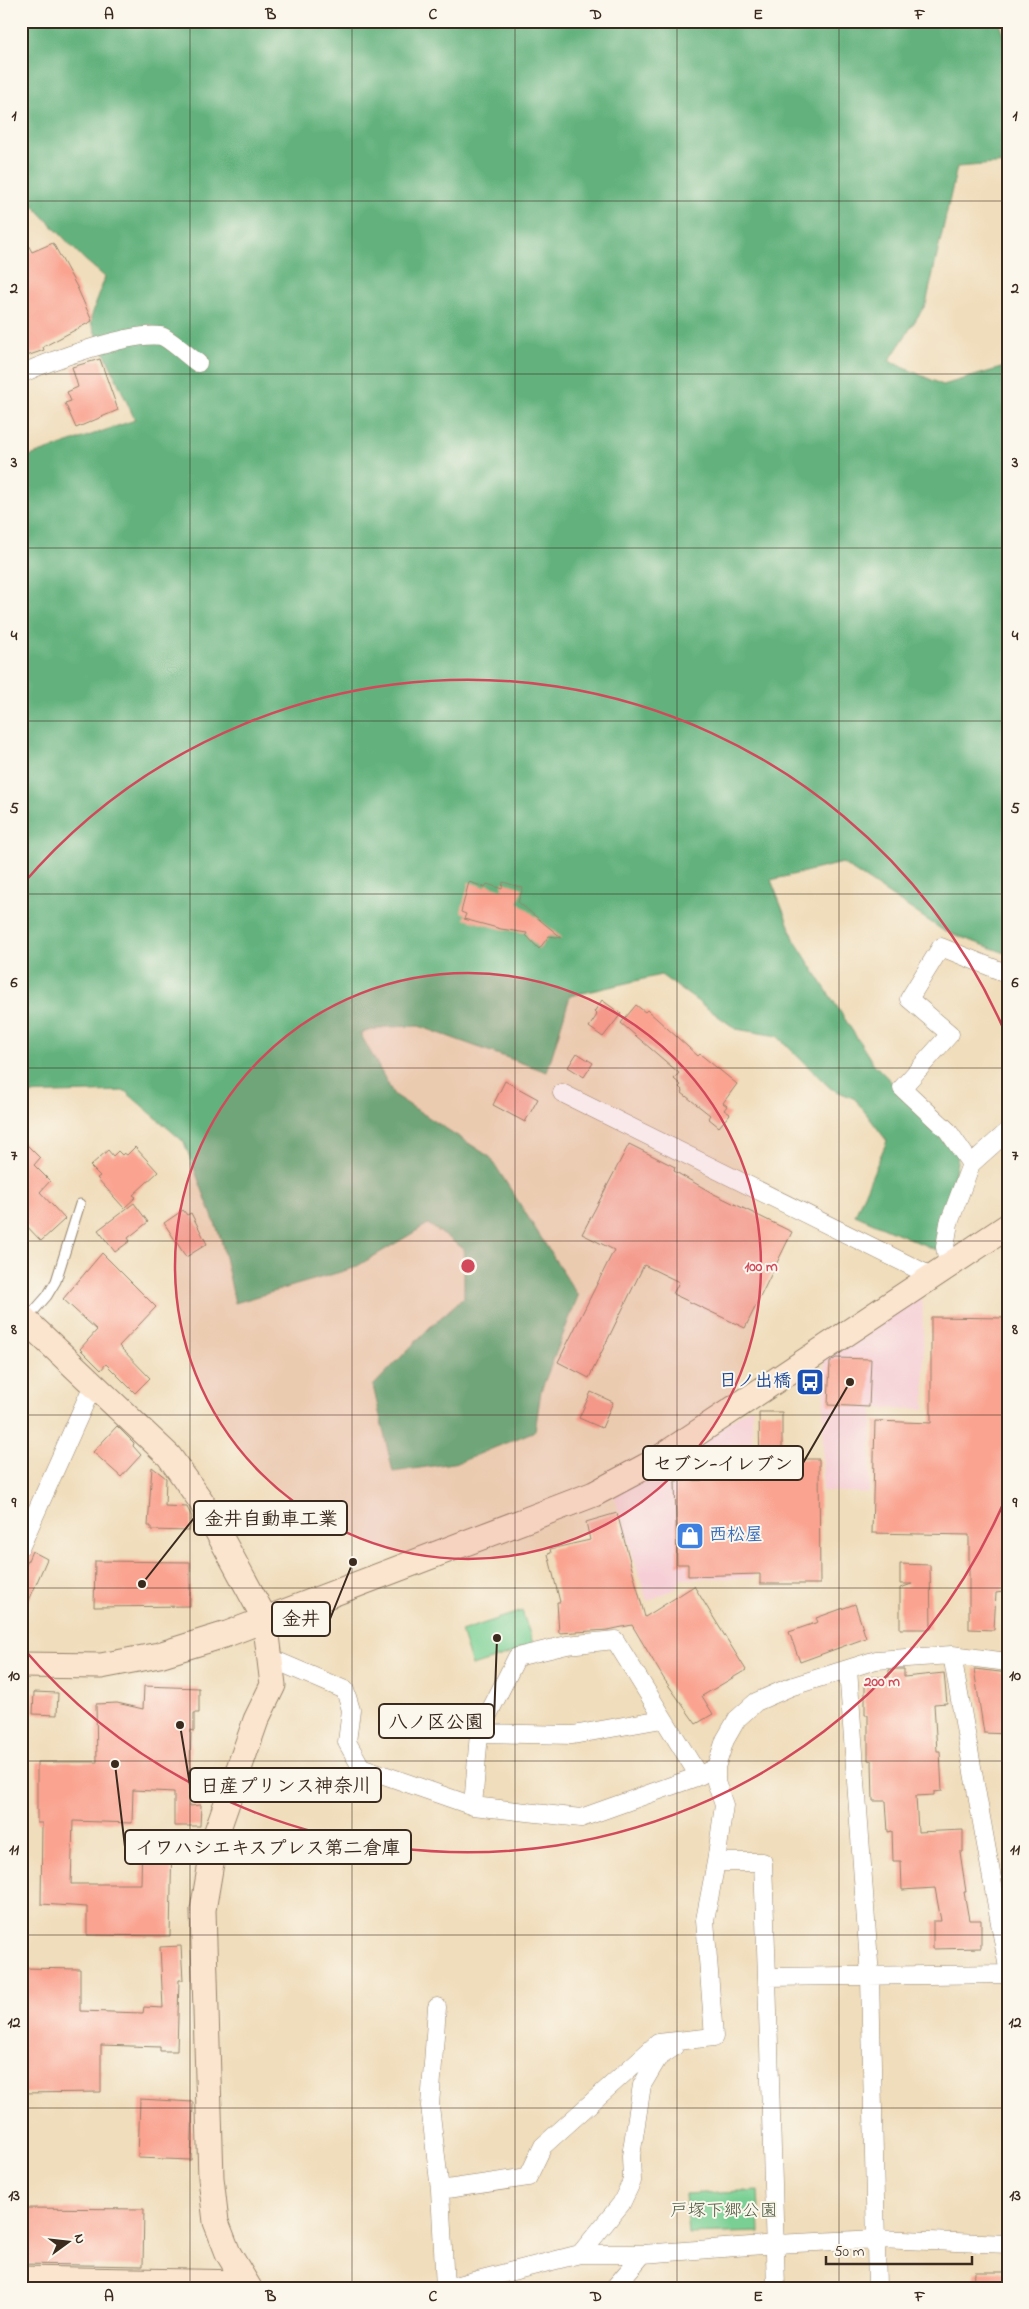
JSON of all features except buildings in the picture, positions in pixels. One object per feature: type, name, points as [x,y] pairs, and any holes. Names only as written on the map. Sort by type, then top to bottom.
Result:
[{"type":"street","points":[[21,374],[123,338],[147,336],[162,336],[198,363]]},
{"type":"street","points":[[971,1164],[948,1131],[902,1088],[950,1034],[909,999],[941,947],[1008,974]]},
{"type":"street","points":[[562,1093],[940,1271]]},
{"type":"street","points":[[940,1271],[949,1223],[971,1164],[1008,1131]]},
{"type":"street","points":[[21,1665],[101,1666],[159,1655],[265,1619],[594,1494],[652,1463],[1008,1226]]},
{"type":"street","points":[[23,1318],[169,1456],[201,1501],[265,1619],[273,1685],[256,1720],[216,1834],[203,1910],[212,2178],[216,2222],[228,2253],[247,2286]]},
{"type":"street","points":[[21,1546],[93,1385]]},
{"type":"street","points":[[472,1806],[478,1733],[518,1657],[567,1645],[615,1640],[662,1719],[699,1776]]},
{"type":"street","points":[[440,2190],[528,2177],[543,2146],[658,2043],[714,2037],[705,1920],[724,1805],[716,1782],[716,1767],[726,1740],[737,1719],[756,1702],[790,1687],[876,1660],[952,1655],[1008,1662]]},
{"type":"street","points":[[952,1655],[1008,1968]]},
{"type":"street","points":[[270,1658],[345,1690],[352,1710],[347,1742],[361,1767],[472,1806],[581,1818],[699,1776],[716,1767]]},
{"type":"street","points":[[848,1669],[870,1977],[877,2288]]},
{"type":"street","points":[[478,1733],[573,1735],[662,1719]]},
{"type":"street","points":[[716,1862],[763,1862],[776,2288]]},
{"type":"street","points":[[768,1977],[1008,1974]]},
{"type":"street","points":[[437,2007],[430,2106],[440,2190],[445,2288],[580,2254],[643,2254],[877,2239],[1008,2244]]},
{"type":"street","points":[[580,2254],[620,2204],[632,2181],[631,2156],[642,2085],[658,2058],[684,2039]]},
{"type":"street","points":[[614,2288],[643,2254]]},
{"type":"street","points":[[21,2279],[247,2286]]},
{"type":"lane","points":[[23,1318],[47,1296],[56,1280],[80,1204]]},
{"type":"shaded area","points":[[922,1296],[925,1409],[873,1408],[869,1493],[822,1491],[825,1356]]},
{"type":"shaded area","name":"西松屋","points":[[752,1407],[754,1578],[681,1579],[676,1589],[647,1601],[614,1494]]},
{"type":"green space","points":[[21,21],[999,21],[1008,45],[1008,163],[957,167],[926,304],[889,361],[943,385],[1008,366],[1008,954],[944,931],[842,863],[771,880],[795,941],[873,1063],[959,1151],[951,1195],[936,1250],[855,1215],[887,1141],[855,1099],[830,1088],[777,1036],[736,1029],[661,975],[570,996],[547,1072],[419,1026],[386,1027],[360,1033],[394,1095],[490,1157],[578,1296],[541,1391],[535,1431],[460,1462],[393,1472],[373,1386],[429,1328],[464,1297],[464,1249],[428,1224],[354,1268],[235,1303],[221,1239],[184,1142],[125,1091],[21,1094],[21,459],[135,420],[90,321],[105,277],[84,259],[21,193]]},
{"type":"green space","points":[[522,1611],[534,1646],[472,1666],[461,1631]]},
{"type":"green space","name":"戸塚下郷公園","points":[[758,2190],[760,2232],[688,2234],[685,2194]]},
{"type":"place","name":"日ノ出橋","points":[[810,1382]]},
{"type":"place","name":"セブン-イレブン","points":[[850,1382]]},
{"type":"place","name":"西松屋","points":[[690,1536]]},
{"type":"place","name":"金井","points":[[353,1562]]},
{"type":"place","name":"金井自動車工業","points":[[142,1584]]},
{"type":"place","name":"八ノ区公園","points":[[497,1638]]},
{"type":"place","name":"日産プリンス神奈川","points":[[180,1725]]},
{"type":"place","name":"イワハシエキスプレス第二倉庫","points":[[115,1764]]}]
